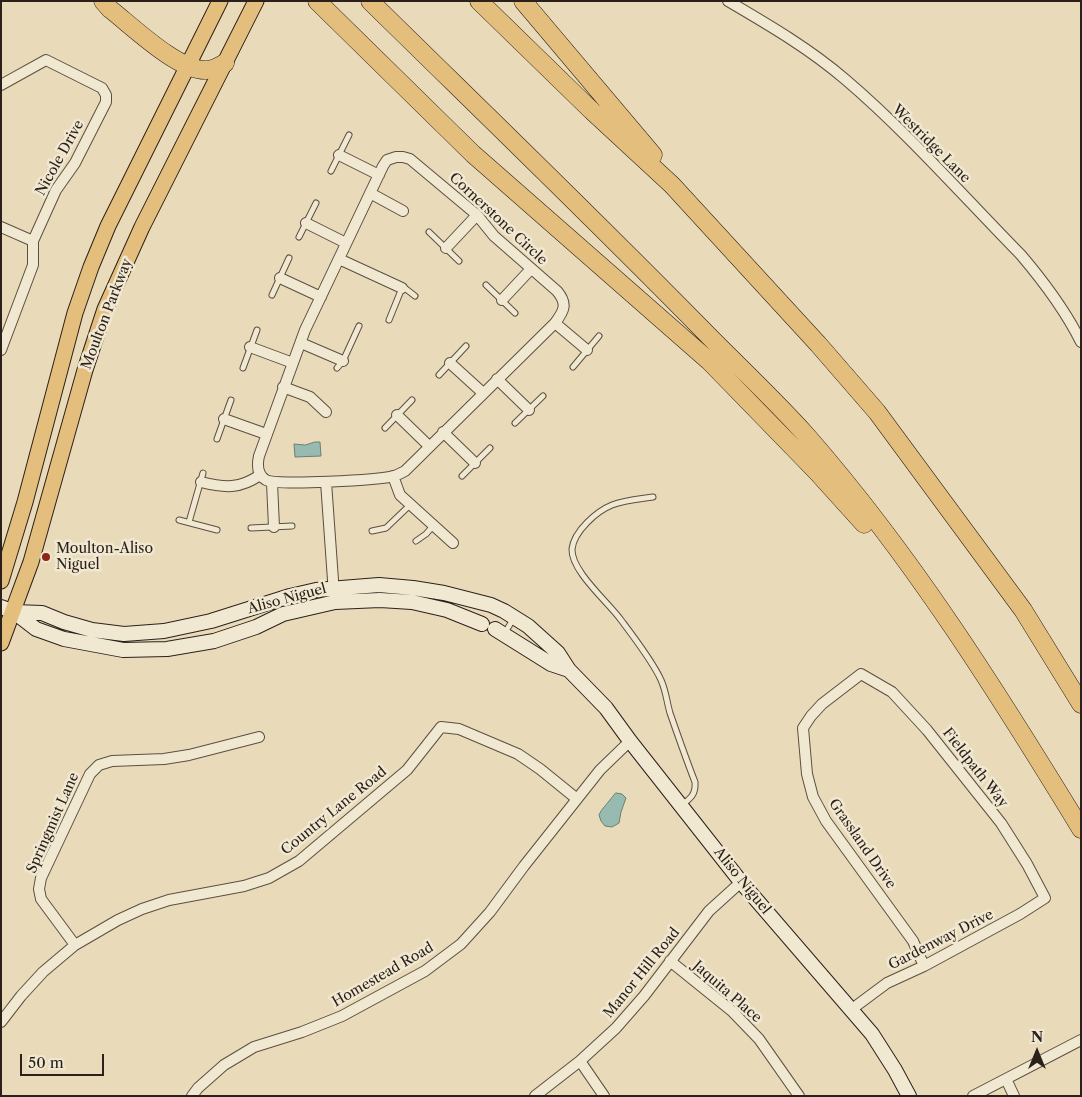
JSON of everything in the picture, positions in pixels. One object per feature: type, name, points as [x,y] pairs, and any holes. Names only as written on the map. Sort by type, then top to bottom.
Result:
[{"type":"highway","points":[[103,1],[110,9],[166,54],[188,66],[207,70],[225,63]]},
{"type":"highway","points":[[317,1],[473,154],[709,361],[817,472],[930,595]]},
{"type":"highway","points":[[370,1],[578,204],[806,435],[870,513],[930,595],[1036,755],[1081,829]]},
{"type":"highway","points":[[479,1],[592,111],[672,185],[818,344],[877,412],[1023,610],[1081,704]]},
{"type":"highway","points":[[523,1],[649,150],[672,185]]},
{"type":"main road","name":"Moulton Parkway","points":[[1,581],[25,502],[75,313],[91,267],[108,226],[220,1]]},
{"type":"main road","name":"Moulton Parkway","points":[[1,643],[8,610],[31,562],[85,370],[105,309],[142,227],[256,1]]},
{"type":"street","name":"Westridge Lane","points":[[728,1],[789,37],[845,79],[895,126],[1033,269],[1056,299],[1081,342]]},
{"type":"street","name":"Nicole Drive","points":[[1,85],[46,60],[102,88],[106,95],[106,102],[75,163],[56,190],[33,241],[33,265],[4,337],[1,350]]},
{"type":"street","points":[[339,155],[379,175]]},
{"type":"street","name":"Cornerstone Circle","points":[[260,475],[257,463],[283,387],[301,342],[346,243],[388,160],[396,157],[410,159],[477,215],[494,236],[562,297],[563,312],[555,323],[405,471],[393,476],[326,482],[272,483]]},
{"type":"street","points":[[370,193],[402,210]]},
{"type":"street","points":[[446,248],[477,215]]},
{"type":"street","points":[[306,223],[346,243]]},
{"type":"street","points":[[1,227],[33,241]]},
{"type":"street","points":[[339,259],[402,288]]},
{"type":"street","points":[[502,300],[530,269]]},
{"type":"street","points":[[280,278],[321,297]]},
{"type":"street","points":[[555,323],[587,350]]},
{"type":"street","points":[[301,342],[340,365]]},
{"type":"street","points":[[250,347],[292,363]]},
{"type":"street","points":[[450,363],[483,393]]},
{"type":"street","points":[[497,379],[529,410]]},
{"type":"street","points":[[283,387],[310,397],[326,412]]},
{"type":"street","points":[[397,415],[430,446]]},
{"type":"street","points":[[224,419],[266,434]]},
{"type":"street","points":[[443,432],[475,463]]},
{"type":"street","points":[[202,477],[214,485],[232,487],[249,483],[260,475],[266,481],[272,483],[274,527]]},
{"type":"street","points":[[393,476],[400,495],[452,543]]},
{"type":"street","points":[[326,482],[335,602]]},
{"type":"street","name":"Aliso Niguel","points":[[8,610],[42,613],[92,630],[124,634],[164,631],[211,622],[290,596],[334,587],[379,585],[444,593],[491,605],[514,617],[558,652],[569,670],[606,708],[741,882],[852,1009],[876,1041],[909,1096]]},
{"type":"street","points":[[412,602],[414,588]]},
{"type":"street","name":"Aliso Niguel","points":[[8,610],[36,628],[64,639],[123,650],[167,649],[214,641],[256,627],[283,614],[335,602],[380,600],[412,602],[447,610],[494,629],[551,664],[569,670]]},
{"type":"street","name":"Fieldpath Way","points":[[803,728],[822,704],[861,674],[892,692],[927,730],[1001,823],[1027,864],[1045,898]]},
{"type":"street","name":"Country Lane Road","points":[[1,1022],[43,972],[75,945],[118,920],[169,900],[244,886],[269,878],[299,861],[407,770],[441,727],[459,729],[518,754],[577,799]]},
{"type":"street","name":"Grassland Drive","points":[[803,728],[806,774],[813,797],[826,821],[913,941],[924,966]]},
{"type":"street","name":"Springmist Lane","points":[[75,945],[41,899],[39,889],[41,878],[90,774],[99,765],[112,761],[164,759],[189,755],[259,737]]},
{"type":"street","name":"Homestead Road","points":[[192,1096],[198,1088],[224,1065],[254,1047],[302,1032],[342,1016],[425,971],[461,944],[490,912],[600,770],[630,741]]},
{"type":"street","name":"Manor Hill Road","points":[[535,1096],[580,1061],[616,1028],[644,996],[709,911],[741,882]]},
{"type":"street","name":"Gardenway Drive","points":[[852,1009],[888,983],[924,966],[1020,914],[1045,898]]},
{"type":"street","name":"Jaquita Place","points":[[670,961],[732,1011],[759,1039],[799,1096]]},
{"type":"street","points":[[973,1096],[1081,1040]]},
{"type":"street","points":[[580,1061],[604,1096]]},
{"type":"street","points":[[1006,1079],[1014,1096]]},
{"type":"lane","points":[[331,171],[349,135]]},
{"type":"lane","points":[[299,238],[316,203]]},
{"type":"lane","points":[[429,232],[459,261]]},
{"type":"lane","points":[[272,296],[289,258]]},
{"type":"lane","points":[[486,286],[515,313]]},
{"type":"lane","points":[[388,320],[402,288],[415,296]]},
{"type":"lane","points":[[340,365],[359,326]]},
{"type":"lane","points":[[243,368],[257,330]]},
{"type":"lane","points":[[573,366],[600,336]]},
{"type":"lane","points":[[439,375],[466,346]]},
{"type":"lane","points":[[515,423],[543,396]]},
{"type":"lane","points":[[217,439],[231,400]]},
{"type":"lane","points":[[385,428],[412,400]]},
{"type":"lane","points":[[462,476],[490,448]]},
{"type":"lane","points":[[189,522],[202,477]]},
{"type":"lane","points":[[654,497],[613,505],[599,513],[576,537],[572,548],[573,559],[580,572],[626,626],[661,680],[670,712],[695,782],[696,789],[694,794],[681,806]]},
{"type":"lane","points":[[372,532],[386,528],[410,504]]},
{"type":"lane","points":[[179,520],[217,530]]},
{"type":"lane","points":[[251,528],[292,526]]},
{"type":"lane","points":[[416,541],[433,526]]},
{"type":"lane","points":[[494,629],[514,617]]},
{"type":"water","points":[[320,442],[321,456],[295,457],[294,444],[305,445]]},
{"type":"water","points":[[616,793],[622,794],[626,798],[619,823],[612,827],[605,826],[599,815]]},
{"type":"place","name":"Moulton-Aliso Niguel","points":[[46,557]]}]
